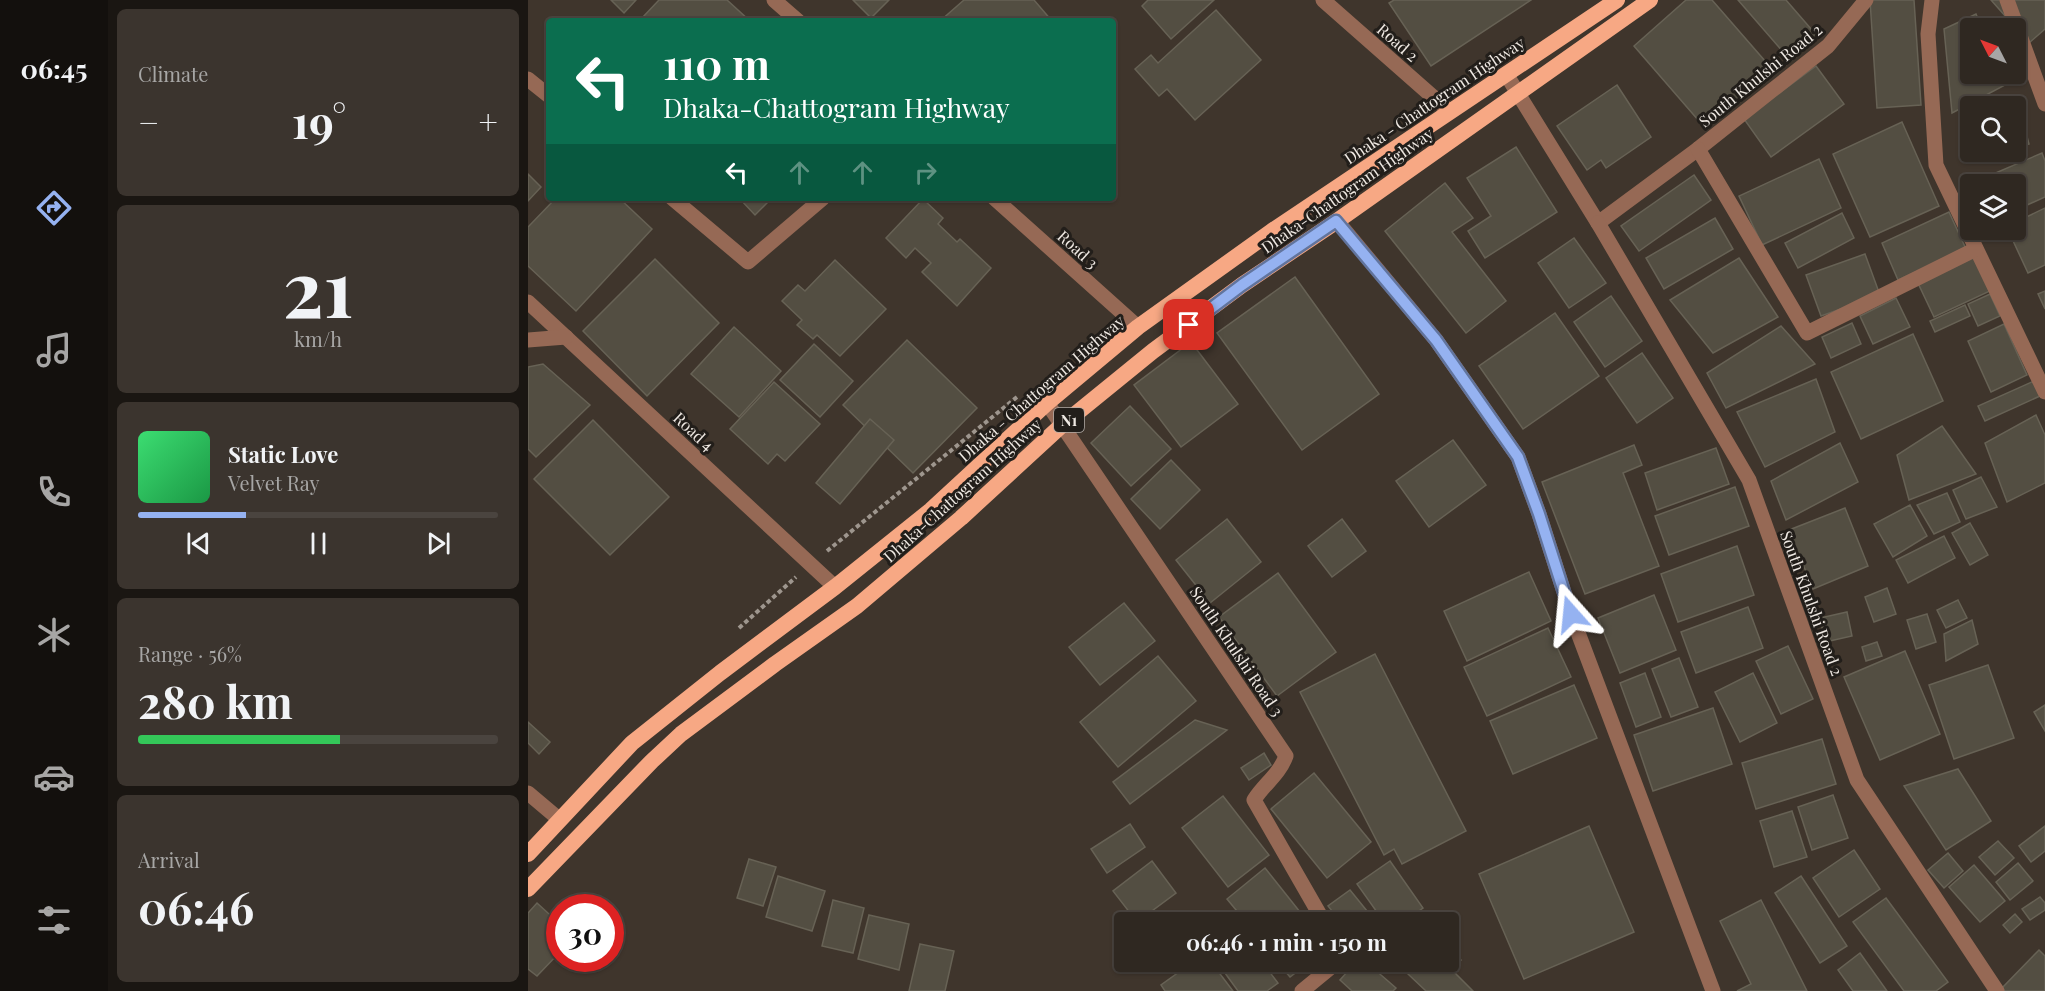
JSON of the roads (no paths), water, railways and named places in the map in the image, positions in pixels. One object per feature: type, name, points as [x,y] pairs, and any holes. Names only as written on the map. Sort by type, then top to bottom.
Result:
[{"type":"highway","name":"Dhaka - Chattogram Highway","points":[[528,854],[640,736],[835,587],[931,510],[1047,403],[1138,327],[1272,231],[1617,0]]},
{"type":"highway","name":"Dhaka-Chattogram Highway","points":[[528,889],[681,734],[857,606],[961,518],[1062,425],[1171,338],[1242,285],[1650,0]]},
{"type":"street","points":[[774,0],[795,18]]},
{"type":"street","name":"Road 2","points":[[1323,0],[1449,111]]},
{"type":"street","name":"South Khulshi Road 2","points":[[1598,223],[1698,149],[1828,46],[1866,0]]},
{"type":"street","points":[[1932,0],[1928,34],[1936,165],[2045,392]]},
{"type":"street","points":[[2007,0],[2045,104]]},
{"type":"street","name":"South Khulshi Road 2","points":[[1506,74],[1598,223],[1749,480],[1857,780],[1997,991]]},
{"type":"street","points":[[528,79],[546,94]]},
{"type":"street","name":"South Khulshi Road 2","points":[[1698,149],[1807,333],[1976,249]]},
{"type":"street","points":[[676,201],[748,262],[819,201]]},
{"type":"street","name":"Road 3","points":[[997,201],[1138,327]]},
{"type":"street","points":[[1336,221],[1436,340],[1518,457],[1571,614],[1713,991]]},
{"type":"street","name":"Road 4","points":[[528,302],[835,587]]},
{"type":"street","points":[[528,340],[566,337]]},
{"type":"street","name":"South Khulshi Road 3","points":[[1047,403],[1286,756],[1282,768],[1259,791],[1254,800],[1318,912]]},
{"type":"street","points":[[528,793],[560,819]]},
{"type":"street","points":[[1302,991],[1325,972]]}]
